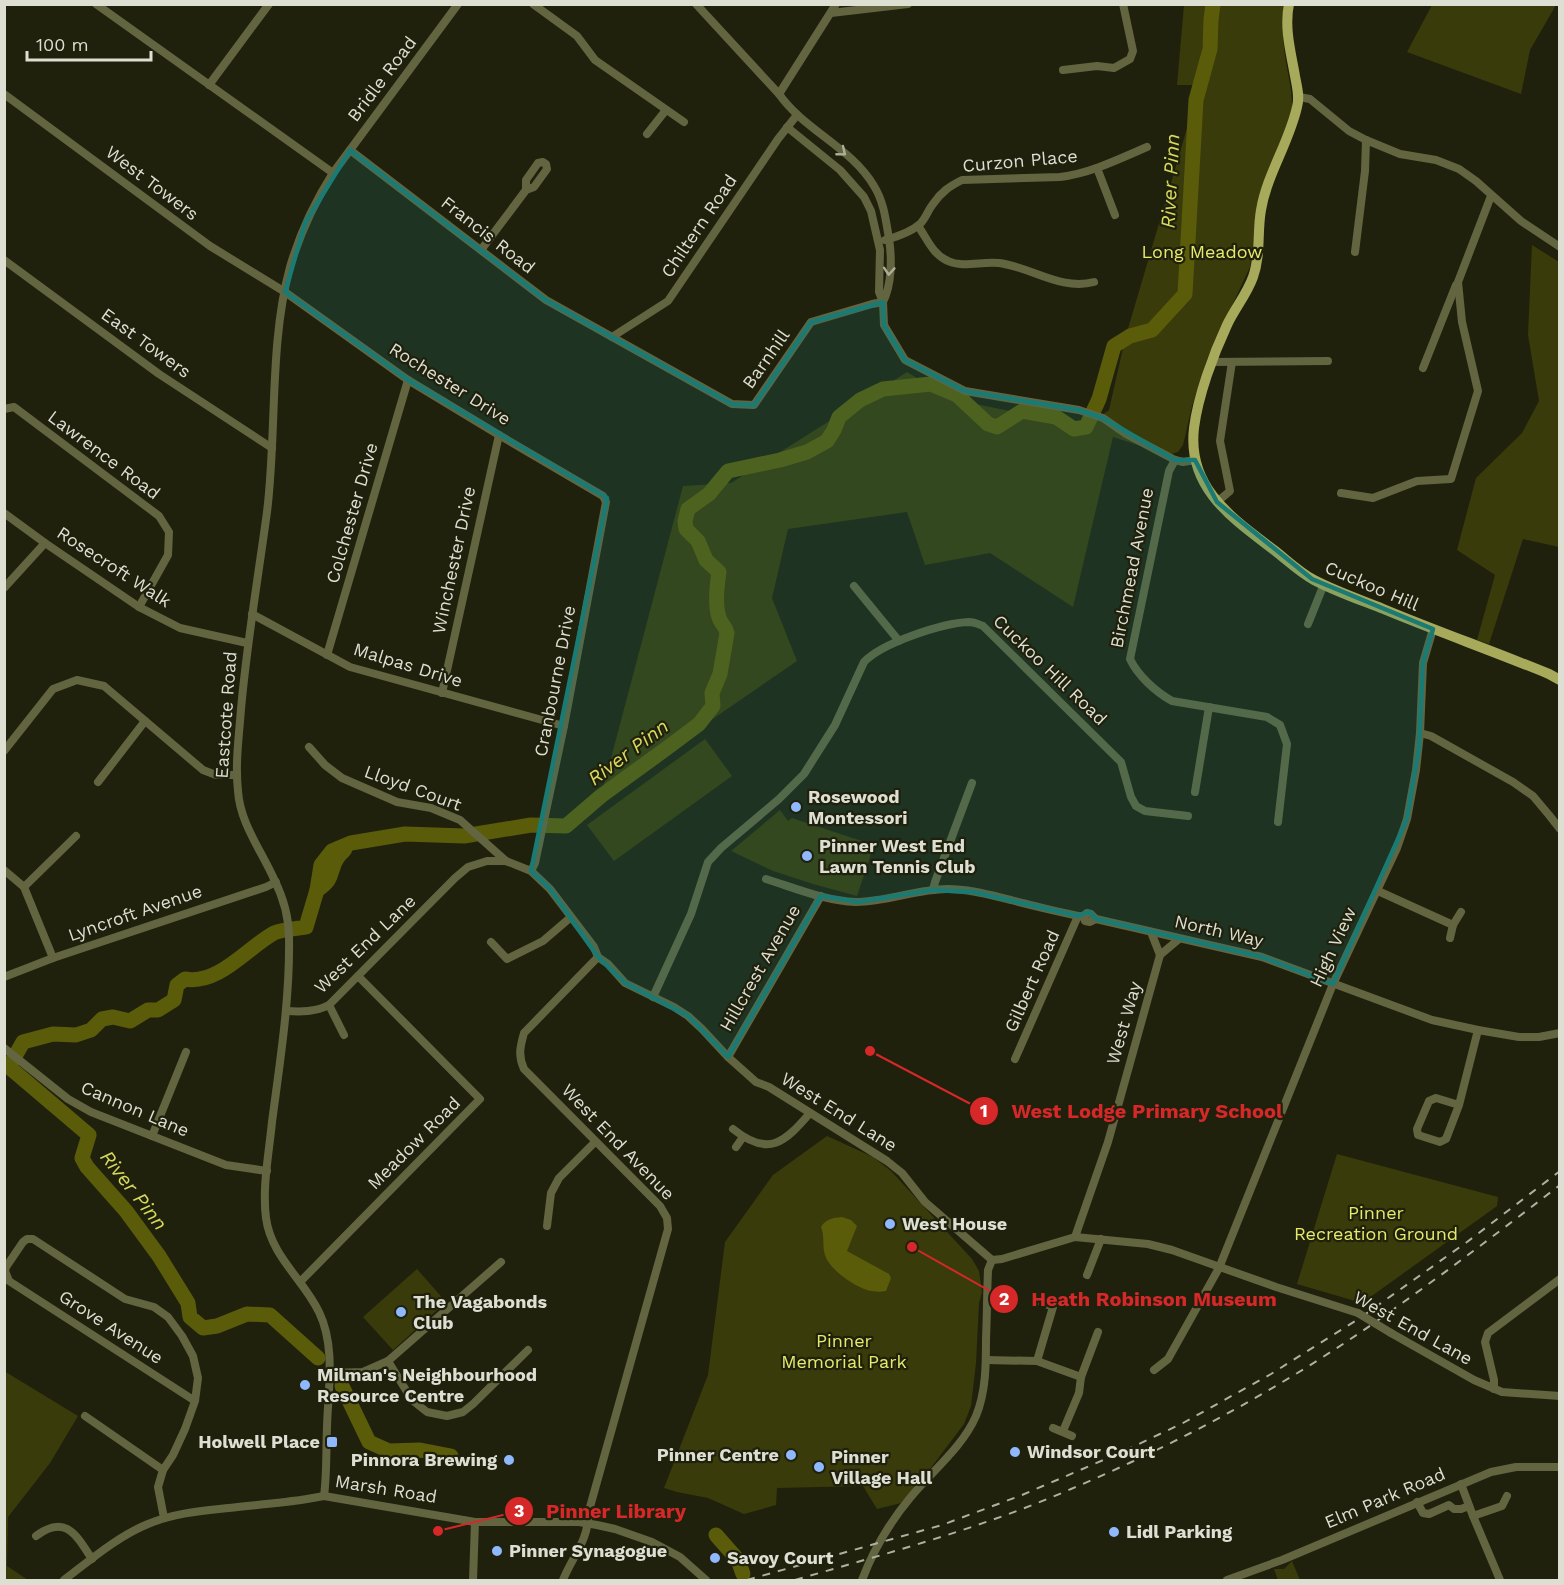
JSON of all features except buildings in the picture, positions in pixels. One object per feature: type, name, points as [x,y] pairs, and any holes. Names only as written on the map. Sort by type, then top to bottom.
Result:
[{"type":"main road","points":[[1289,4],[1287,22],[1289,43],[1299,97]]},
{"type":"main road","name":"Cuckoo Hill","points":[[1299,97],[1294,117],[1269,179],[1261,210],[1259,249],[1253,278],[1227,324],[1212,362],[1197,413],[1193,445],[1200,477],[1217,502],[1245,528],[1312,579],[1560,680]]},
{"type":"street","points":[[209,85],[269,4]]},
{"type":"street","name":"Bridle Road","points":[[333,174],[458,4]]},
{"type":"street","points":[[533,4],[577,36],[595,60],[684,122]]},
{"type":"street","points":[[696,4],[786,104],[852,159],[874,185],[883,204],[891,252],[888,292],[883,302]]},
{"type":"street","points":[[779,94],[836,4]]},
{"type":"street","points":[[831,13],[908,4]]},
{"type":"street","points":[[1063,70],[1097,66],[1114,68],[1130,59],[1133,51],[1124,4]]},
{"type":"street","points":[[101,6],[333,174]]},
{"type":"street","name":"West Towers","points":[[4,94],[210,246],[285,292]]},
{"type":"street","points":[[1299,97],[1310,99],[1349,131],[1366,140],[1400,154],[1436,160],[1459,169],[1521,220],[1560,247]]},
{"type":"street","points":[[647,134],[666,110]]},
{"type":"street","name":"Chiltern Road","points":[[612,338],[668,301],[797,115]]},
{"type":"street","points":[[787,127],[840,171],[864,197],[871,211],[880,250],[879,292],[883,302],[884,325],[905,360],[965,391],[1079,410],[1103,418],[1126,434],[1175,460],[1183,462],[1195,459]]},
{"type":"street","points":[[1355,252],[1365,171],[1366,140]]},
{"type":"street","name":"Curzon Place","points":[[878,241],[889,239],[918,226],[940,195],[951,185],[963,180],[1072,176],[1147,147]]},
{"type":"street","name":"Francis Road","points":[[350,150],[546,300],[612,338]]},
{"type":"street","points":[[1097,168],[1114,215]]},
{"type":"street","name":"Eastcote Road","points":[[324,1496],[329,1341],[320,1313],[275,1248],[269,1235],[266,1214],[267,1171],[286,1011],[288,923],[285,906],[276,882],[242,812],[238,796],[237,752],[247,643],[267,506],[281,314],[290,267],[305,223],[316,200],[333,174]]},
{"type":"street","points":[[481,250],[526,190]]},
{"type":"street","points":[[1423,368],[1491,196]]},
{"type":"street","points":[[918,226],[935,252],[955,264],[984,262],[1011,264],[1064,283],[1083,285],[1094,282]]},
{"type":"street","name":"East Towers","points":[[4,260],[159,374],[272,448]]},
{"type":"street","points":[[1341,493],[1373,498],[1417,481],[1450,479],[1478,391],[1462,322],[1458,282]]},
{"type":"street","name":"Rochester Drive","points":[[285,292],[408,380],[603,496]]},
{"type":"street","name":"Barnhill","points":[[612,338],[732,404],[754,405],[812,322],[883,302]]},
{"type":"street","points":[[1212,362],[1328,361]]},
{"type":"street","points":[[1217,502],[1230,491],[1220,441],[1233,362]]},
{"type":"street","name":"Colchester Drive","points":[[327,655],[408,380]]},
{"type":"street","name":"Lawrence Road","points":[[4,409],[14,408],[159,516],[169,532],[168,555],[139,607]]},
{"type":"street","name":"Winchester Drive","points":[[442,693],[499,435]]},
{"type":"street","name":"Birchmead Avenue","points":[[1175,460],[1168,471],[1130,659],[1135,669],[1163,696],[1172,701],[1267,717],[1280,725],[1287,744],[1278,822]]},
{"type":"street","name":"Cranbourne Drive","points":[[531,871],[545,821],[564,726],[606,502],[603,496]]},
{"type":"street","name":"Rosecroft Walk","points":[[4,513],[139,607],[180,628],[247,643]]},
{"type":"street","points":[[4,588],[45,543]]},
{"type":"street","points":[[1308,624],[1323,584]]},
{"type":"street","points":[[854,586],[899,641]]},
{"type":"street","name":"Malpas Drive","points":[[252,614],[350,667],[564,726]]},
{"type":"street","name":"Cuckoo Hill Road","points":[[653,998],[691,914],[708,862],[804,774],[834,725],[864,662],[871,654],[899,641],[943,626],[972,622],[983,626],[1121,762],[1131,797],[1136,806],[1145,811],[1188,816]]},
{"type":"street","name":"High View","points":[[1154,1370],[1168,1359],[1219,1268],[1333,984],[1397,848],[1407,819],[1415,779],[1420,733],[1423,663],[1433,629]]},
{"type":"street","points":[[4,752],[53,689],[77,680],[104,686],[203,770],[216,775],[237,775]]},
{"type":"street","points":[[1195,792],[1209,707]]},
{"type":"street","points":[[98,782],[146,721]]},
{"type":"street","points":[[1420,733],[1431,736],[1513,782],[1533,796],[1560,829]]},
{"type":"street","name":"Lloyd Court","points":[[309,747],[325,765],[342,778],[397,802],[431,808],[460,820],[506,861]]},
{"type":"street","points":[[933,890],[934,882],[972,783]]},
{"type":"street","points":[[24,887],[76,836]]},
{"type":"street","name":"West End Lane","points":[[286,1011],[320,1010],[329,1005],[468,867],[487,861],[506,861],[531,871],[550,889],[594,947],[598,957],[625,982],[688,1016],[728,1058],[756,1082],[769,1087],[887,1161],[902,1173],[925,1202],[992,1260],[1075,1237],[1148,1244],[1358,1313],[1474,1380],[1502,1392],[1560,1396]]},
{"type":"street","points":[[4,870],[24,887],[53,958]]},
{"type":"street","name":"North Way","points":[[766,879],[821,896],[858,902],[933,890],[973,892],[1081,916],[1085,921],[1096,920],[1262,957],[1432,1020],[1519,1037],[1539,1037],[1560,1033]]},
{"type":"street","name":"Lyncroft Avenue","points":[[4,977],[276,882]]},
{"type":"street","points":[[1378,891],[1453,925]]},
{"type":"street","name":"Hillcrest Avenue","points":[[728,1058],[821,896]]},
{"type":"street","points":[[1450,938],[1453,925],[1461,912]]},
{"type":"street","points":[[491,942],[507,959],[543,941],[571,916]]},
{"type":"street","name":"Gilbert Road","points":[[1015,1059],[1081,916]]},
{"type":"street","points":[[1151,932],[1160,956],[1179,939]]},
{"type":"street","name":"West Way","points":[[1075,1237],[1108,1142],[1160,956]]},
{"type":"street","name":"West End Avenue","points":[[563,1581],[588,1529],[588,1514],[668,1229],[667,1218],[660,1206],[524,1069],[520,1060],[520,1047],[524,1033],[598,957]]},
{"type":"street","name":"Meadow Road","points":[[300,1282],[480,1099],[358,976]]},
{"type":"street","points":[[329,1005],[344,1035]]},
{"type":"street","points":[[1459,1105],[1436,1098],[1429,1101],[1417,1129],[1418,1135],[1440,1142],[1446,1139],[1459,1105],[1479,1030]]},
{"type":"street","name":"Cannon Lane","points":[[7,1050],[68,1099],[91,1112],[226,1165],[267,1171]]},
{"type":"street","points":[[152,1136],[186,1052]]},
{"type":"street","points":[[733,1129],[751,1142],[780,1143],[792,1134],[810,1113]]},
{"type":"street","points":[[736,1147],[743,1137]]},
{"type":"street","points":[[547,1226],[551,1193],[559,1178],[596,1142]]},
{"type":"street","name":"Grove Avenue","points":[[33,1239],[125,1299],[154,1307],[168,1317],[193,1356],[198,1378],[195,1401],[9,1281],[5,1271],[23,1242],[33,1239]]},
{"type":"street","points":[[1087,1275],[1101,1239]]},
{"type":"street","points":[[862,1581],[892,1522],[911,1497],[945,1461],[977,1414],[986,1360],[988,1270],[992,1260]]},
{"type":"street","points":[[329,1374],[363,1372],[388,1361],[501,1262]]},
{"type":"street","points":[[1494,1389],[1485,1342],[1488,1333],[1560,1279]]},
{"type":"street","points":[[1037,1361],[1053,1307],[1041,1302]]},
{"type":"street","points":[[1063,1431],[1079,1393],[1081,1377],[1098,1332]]},
{"type":"street","points":[[388,1361],[412,1400],[427,1412],[447,1416],[463,1412],[473,1404],[527,1349]]},
{"type":"street","points":[[986,1360],[1037,1361],[1081,1377]]},
{"type":"street","points":[[164,1518],[158,1487],[163,1470],[173,1455],[195,1401]]},
{"type":"street","points":[[85,1416],[163,1470]]},
{"type":"street","points":[[1053,1428],[1072,1436]]},
{"type":"street","name":"Elm Park Road","points":[[1227,1581],[1491,1472],[1516,1467],[1560,1467]]},
{"type":"street","points":[[1461,1484],[1500,1581]]},
{"type":"street","name":"Marsh Road","points":[[64,1581],[92,1558],[124,1537],[164,1518],[191,1512],[324,1496],[475,1522],[588,1523],[615,1529],[652,1542],[680,1557],[706,1581]]},
{"type":"street","points":[[1473,1516],[1503,1506],[1507,1496]]},
{"type":"street","points":[[1417,1502],[1423,1513],[1428,1514],[1449,1505],[1454,1509],[1469,1506]]},
{"type":"street","points":[[472,1581],[475,1522]]},
{"type":"street","points":[[36,1536],[50,1527],[63,1527],[71,1531],[92,1558]]},
{"type":"highlighted area","points":[[350,150],[546,300],[732,404],[754,405],[811,322],[883,302],[884,325],[905,360],[965,391],[1079,410],[1103,418],[1175,460],[1195,460],[1217,502],[1312,579],[1433,629],[1423,663],[1419,748],[1407,819],[1333,984],[1262,957],[1096,919],[1089,912],[1078,916],[973,892],[933,890],[858,902],[821,896],[728,1057],[688,1016],[625,983],[598,957],[550,889],[531,871],[607,498],[408,380],[285,292],[305,223]]},
{"type":"green space","name":"Long Meadow","points":[[1184,5],[1285,5],[1283,41],[1292,111],[1257,216],[1250,267],[1208,357],[1192,406],[1183,445],[1178,452],[1168,455],[1113,437],[1073,607],[990,553],[925,565],[907,512],[788,529],[772,598],[797,661],[601,796],[683,486],[731,483],[907,372],[952,399],[1086,427],[1109,410],[1125,339],[1198,91],[1205,35],[1195,85],[1177,85]]},
{"type":"green space","points":[[1432,5],[1556,5],[1530,50],[1521,94],[1407,52]]},
{"type":"green space","points":[[1532,245],[1559,262],[1559,547],[1523,539],[1489,644],[1477,640],[1495,575],[1457,550],[1476,478],[1522,433],[1539,401],[1528,335]]},
{"type":"green space","points":[[705,739],[732,776],[614,861],[587,825]]},
{"type":"green space","name":"Pinner West End Lawn Tennis Club","points":[[780,810],[788,821],[792,818],[874,845],[857,896],[773,871],[731,851]]},
{"type":"green space","name":"Pinner Memorial Park","points":[[827,1136],[873,1157],[891,1171],[972,1259],[979,1271],[982,1292],[979,1303],[976,1363],[971,1406],[964,1424],[905,1502],[877,1509],[863,1486],[777,1488],[776,1505],[744,1514],[708,1498],[664,1488],[708,1375],[725,1242],[773,1175]]},
{"type":"green space","name":"Pinner Recreation Ground","points":[[1337,1154],[1498,1197],[1497,1206],[1362,1303],[1297,1284]]},
{"type":"green space","name":"The Vagabonds Club","points":[[417,1269],[446,1302],[393,1350],[363,1317]]},
{"type":"green space","points":[[4,1371],[78,1416],[50,1463],[8,1517],[7,1566],[28,1580],[5,1580]]},
{"type":"green space","points":[[1292,1561],[1300,1580],[1278,1580],[1274,1569],[1284,1569]]},
{"type":"shaded area","points":[[842,1217],[851,1220],[857,1226],[847,1251],[889,1274],[891,1278],[886,1291],[870,1291],[856,1285],[831,1266],[827,1260],[821,1227],[830,1219]]},
{"type":"waterway","name":"River Pinn","points":[[318,1358],[270,1315],[247,1314],[217,1326],[203,1328],[190,1317],[188,1303],[159,1256],[126,1211],[87,1167],[82,1158],[89,1135],[9,1067],[23,1042],[53,1034],[76,1035],[91,1030],[102,1019],[113,1017],[130,1021],[148,1010],[158,1010],[174,1000],[177,985],[185,979],[197,979],[221,971],[274,933],[306,927],[317,890],[321,865],[332,851],[351,843],[405,834],[464,836],[531,825],[566,826],[601,796],[699,724],[713,706],[712,693],[720,674],[727,633],[717,609],[719,572],[706,560],[698,541],[686,529],[685,521],[688,509],[709,494],[728,471],[807,452],[827,441],[839,417],[860,400],[883,389],[931,384],[957,395],[988,424],[997,427],[1022,411],[1056,417],[1074,429],[1086,427],[1099,399],[1114,346],[1130,336],[1152,330],[1185,294],[1196,100],[1210,49],[1213,4]]},
{"type":"waterway","points":[[317,890],[327,882],[335,862],[345,849]]},
{"type":"waterway","name":"River Pinn","points":[[342,1386],[369,1442],[389,1451],[420,1450],[451,1456]]},
{"type":"waterway","name":"River Pinn","points":[[716,1535],[738,1560],[743,1574]]},
{"type":"railway","points":[[747,1580],[942,1525],[1022,1495],[1183,1423],[1271,1374],[1360,1318],[1467,1242],[1560,1171]]},
{"type":"railway","points":[[795,1580],[934,1539],[1037,1503],[1111,1472],[1227,1414],[1374,1323],[1560,1185]]},
{"type":"place","name":"Rosewood Montessori","points":[[796,807]]},
{"type":"place","name":"Pinner West End Lawn Tennis Club","points":[[807,856]]},
{"type":"place","name":"West Lodge Primary School","points":[[870,1051]]},
{"type":"place","name":"West House","points":[[890,1224]]},
{"type":"place","name":"Heath Robinson Museum","points":[[912,1247]]},
{"type":"place","name":"The Vagabonds Club","points":[[401,1312]]},
{"type":"place","name":"Milman's Neighbourhood Resource Centre","points":[[305,1385]]},
{"type":"place","name":"Holwell Place","points":[[332,1442]]},
{"type":"place","name":"Windsor Court","points":[[1015,1452]]},
{"type":"place","name":"Pinner Centre","points":[[791,1455]]},
{"type":"place","name":"Pinnora Brewing","points":[[509,1460]]},
{"type":"place","name":"Pinner Village Hall","points":[[819,1467]]},
{"type":"place","name":"Pinner Library","points":[[438,1531]]},
{"type":"place","name":"Lidl Parking","points":[[1114,1532]]},
{"type":"place","name":"Pinner Synagogue","points":[[497,1551]]},
{"type":"place","name":"Savoy Court","points":[[715,1558]]}]
